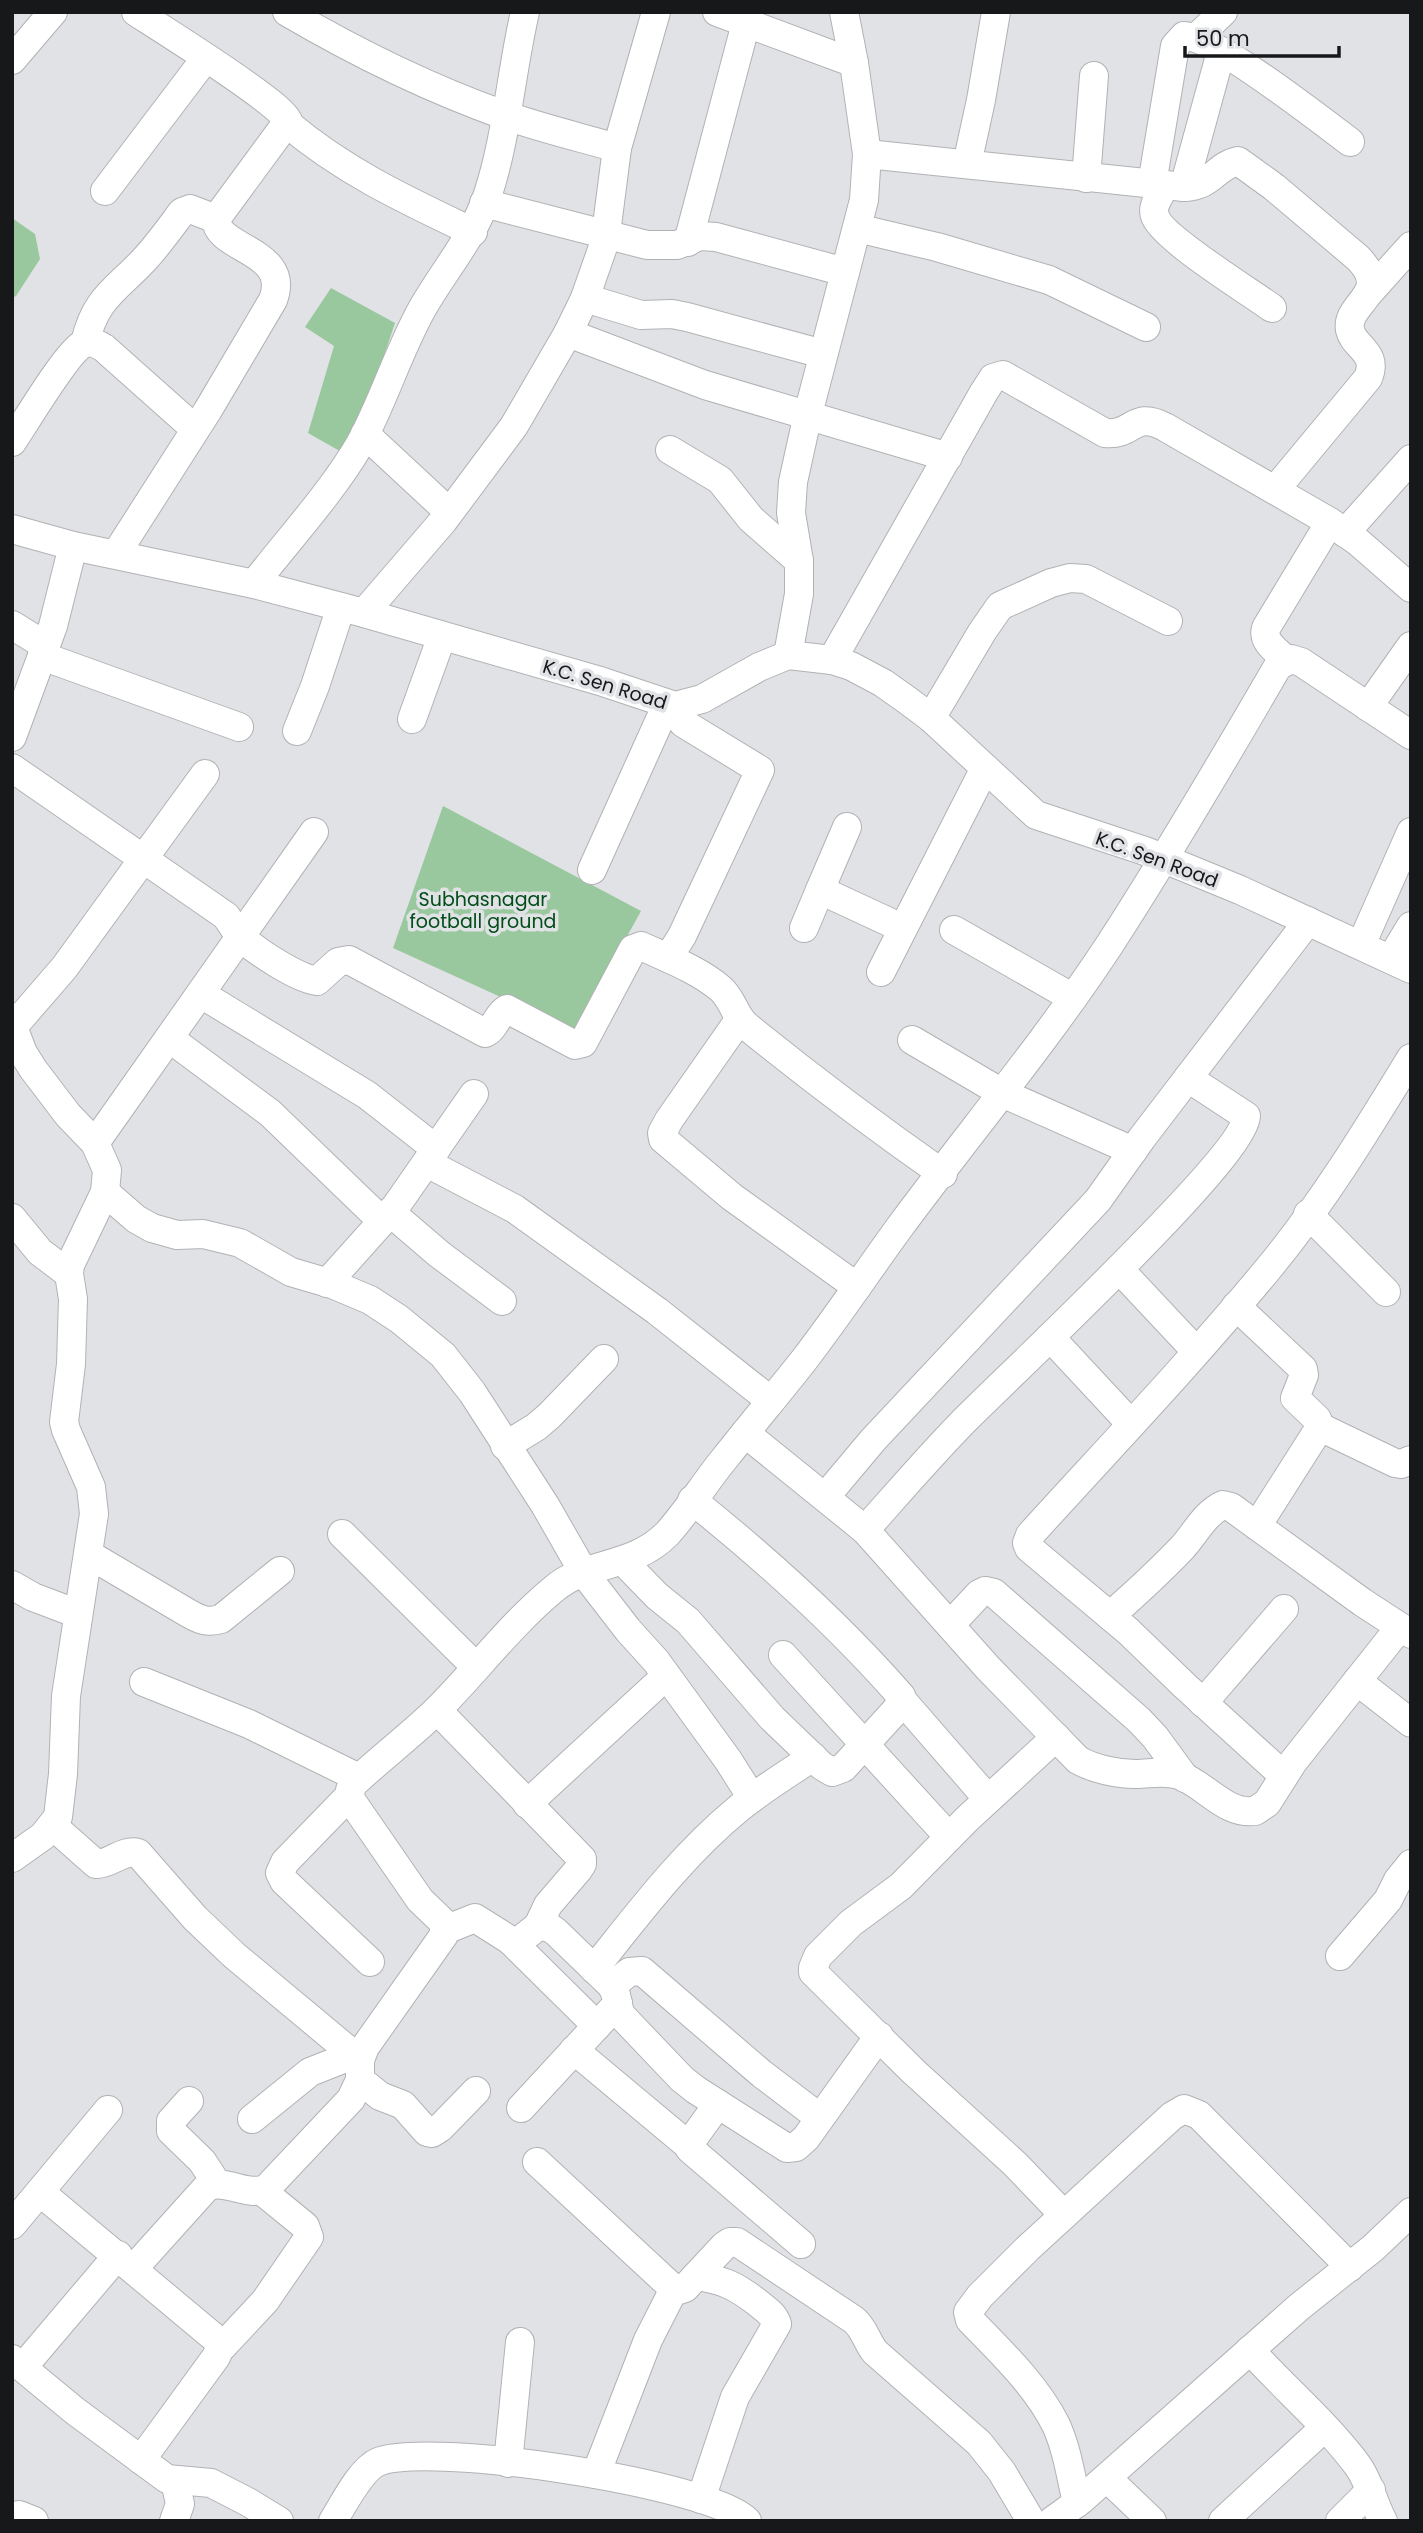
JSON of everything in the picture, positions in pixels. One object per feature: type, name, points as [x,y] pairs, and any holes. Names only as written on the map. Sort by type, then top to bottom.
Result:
[{"type":"street","points":[[136,12],[288,118],[288,124],[216,219]]},
{"type":"street","points":[[287,12],[325,22],[380,64],[505,115],[617,148]]},
{"type":"street","points":[[254,584],[346,466],[365,434],[415,321],[439,279],[473,232],[499,152],[525,12]]},
{"type":"street","points":[[297,731],[315,686],[353,610],[449,512],[514,426],[568,333],[585,298],[606,236],[617,148],[656,12]]},
{"type":"street","points":[[718,12],[854,63]]},
{"type":"street","points":[[788,655],[799,594],[799,561],[791,499],[808,414],[864,200],[867,154],[844,12]]},
{"type":"street","points":[[967,164],[996,12]]},
{"type":"street","points":[[1196,38],[1223,12]]},
{"type":"street","points":[[12,60],[44,15]]},
{"type":"street","points":[[688,242],[746,23]]},
{"type":"street","points":[[1167,186],[1175,46],[1184,36],[1196,38],[1221,52],[1272,85],[1350,142]]},
{"type":"street","points":[[1221,52],[1167,186],[1154,208],[1154,216],[1159,224],[1182,244],[1272,308]]},
{"type":"street","points":[[105,191],[205,59]]},
{"type":"street","points":[[1086,178],[1094,76]]},
{"type":"street","points":[[288,124],[317,148],[361,177],[473,232]]},
{"type":"street","points":[[867,154],[1167,186],[1199,186],[1233,162],[1243,163],[1368,268],[1372,278],[1367,295]]},
{"type":"street","points":[[484,203],[647,245],[677,245],[699,236],[716,237],[845,272]]},
{"type":"street","points":[[85,343],[89,324],[100,305],[116,285],[147,257],[182,212],[190,209],[216,219]]},
{"type":"street","points":[[116,554],[195,429],[277,290],[274,272],[219,229],[216,219]]},
{"type":"street","points":[[857,228],[937,247],[1049,280],[1146,327]]},
{"type":"street","points":[[1275,489],[1368,378],[1371,370],[1370,359],[1350,332],[1351,322],[1367,295],[1411,246]]},
{"type":"street","points":[[585,298],[641,315],[673,314],[687,317],[823,354]]},
{"type":"street","points":[[568,333],[705,385],[948,457]]},
{"type":"street","points":[[14,437],[71,355],[85,343],[94,342],[195,429]]},
{"type":"street","points":[[832,660],[993,378],[1003,374],[1105,433],[1116,434],[1142,420],[1152,420],[1338,527],[1411,588]]},
{"type":"street","points":[[365,434],[449,512]]},
{"type":"street","points":[[670,450],[720,480],[751,519],[799,561]]},
{"type":"street","points":[[1411,459],[1338,527],[1266,628],[1264,635],[1267,642],[1286,660],[1301,662],[1411,735]]},
{"type":"street","name":"K.C. Sen Road","points":[[12,528],[73,546],[254,584],[353,610],[600,681],[671,705],[702,699],[759,667],[788,655],[832,660],[851,666],[883,683],[931,718],[1036,815],[1163,858],[1401,964]]},
{"type":"street","points":[[12,737],[53,626],[73,546]]},
{"type":"street","points":[[931,718],[1000,606],[1051,583],[1086,579],[1168,621]]},
{"type":"street","points":[[12,625],[44,651],[239,727]]},
{"type":"street","points":[[412,719],[442,636]]},
{"type":"street","points":[[1368,707],[1411,646]]},
{"type":"street","points":[[370,1962],[284,1881],[280,1873],[285,1862],[354,1786],[436,1710],[505,1635],[555,1588],[565,1580],[623,1561],[649,1548],[669,1531],[806,1358],[856,1287],[1073,998],[1111,943],[1278,666],[1286,660]]},
{"type":"street","points":[[592,870],[671,705]]},
{"type":"street","points":[[668,958],[682,936],[760,770],[683,723],[671,705]]},
{"type":"street","points":[[12,768],[226,916],[241,938],[304,979],[317,981],[338,961],[349,960],[485,1033],[490,1031],[502,1012],[507,1009],[575,1045],[583,1043],[633,950],[641,946],[668,958],[720,989],[727,995],[739,1020],[840,1101],[943,1174]]},
{"type":"street","points":[[881,972],[985,768]]},
{"type":"street","points":[[12,1858],[53,1826],[60,1805],[66,1696],[94,1514],[91,1488],[64,1422],[72,1338],[73,1299],[69,1274],[82,1236],[105,1192],[107,1170],[95,1143],[68,1115],[33,1069],[23,1053],[13,1022],[64,968],[205,774]]},
{"type":"street","points":[[804,928],[847,827]]},
{"type":"street","points":[[95,1143],[314,832]]},
{"type":"street","points":[[1361,945],[1411,832]]},
{"type":"street","points":[[820,890],[902,928]]},
{"type":"street","points":[[826,1496],[873,1440],[1098,1200],[1308,921]]},
{"type":"street","points":[[1401,964],[1411,926]]},
{"type":"street","points":[[954,930],[1073,998]]},
{"type":"street","points":[[201,994],[367,1095],[431,1156],[515,1209],[657,1311],[771,1401]]},
{"type":"street","points":[[739,1020],[668,1120],[663,1139],[732,1197],[856,1287]]},
{"type":"street","points":[[169,1038],[270,1113],[386,1217],[502,1301]]},
{"type":"street","points":[[912,1040],[1002,1093],[1133,1151]]},
{"type":"street","points":[[1284,1776],[1027,1543],[1030,1535],[1269,1268],[1362,1136],[1411,1058]]},
{"type":"street","points":[[864,1530],[962,1423],[1119,1269],[1210,1170],[1245,1124],[1246,1116],[1242,1112],[1188,1078]]},
{"type":"street","points":[[327,1283],[386,1217],[474,1094]]},
{"type":"street","points":[[105,1192],[136,1219],[152,1228],[177,1236],[203,1234],[231,1240],[258,1252],[291,1272],[370,1300],[399,1319],[443,1355],[472,1392],[545,1505],[584,1573],[666,1676],[728,1760],[752,1798]]},
{"type":"street","points":[[1308,1214],[1386,1292]]},
{"type":"street","points":[[12,1218],[40,1252],[69,1274]]},
{"type":"street","points":[[1119,1269],[1196,1351]]},
{"type":"street","points":[[1236,1306],[1304,1369],[1295,1398],[1317,1419],[1320,1427],[1395,1463],[1411,1460]]},
{"type":"street","points":[[1050,1337],[1131,1424]]},
{"type":"street","points":[[505,1446],[549,1416],[604,1359]]},
{"type":"street","points":[[1257,1526],[1320,1427]]},
{"type":"street","points":[[745,1433],[826,1496],[864,1530],[988,1668],[1078,1760],[1088,1765],[1133,1774],[1160,1772],[1185,1778],[1237,1810],[1250,1812],[1261,1809],[1267,1803],[1284,1776],[1357,1681],[1405,1631],[1231,1507],[1219,1506],[1147,1584],[1110,1616]]},
{"type":"street","points":[[692,1500],[821,1611],[877,1670],[988,1799]]},
{"type":"street","points":[[342,1534],[476,1667]]},
{"type":"street","points":[[88,1554],[188,1613],[212,1622],[231,1612],[280,1571]]},
{"type":"street","points":[[623,1561],[657,1596],[688,1621],[772,1718],[829,1771],[843,1768],[898,1709],[902,1700]]},
{"type":"street","points":[[12,1585],[33,1597],[78,1614]]},
{"type":"street","points":[[951,1624],[979,1594],[985,1591],[994,1593],[1139,1720],[1185,1778]]},
{"type":"street","points":[[1203,1703],[1284,1609]]},
{"type":"street","points":[[783,1655],[949,1837]]},
{"type":"street","points":[[527,1804],[666,1676]]},
{"type":"street","points":[[1357,1681],[1411,1723]]},
{"type":"street","points":[[144,1682],[249,1724],[354,1786],[420,1900],[441,1920],[446,1930]]},
{"type":"street","points":[[436,1710],[583,1861],[545,1910],[538,1926],[518,1942],[511,1941]]},
{"type":"street","points":[[1056,1737],[988,1799],[901,1886],[851,1923],[815,1962],[814,1972],[1065,2215]]},
{"type":"street","points":[[521,2108],[597,2025],[608,1986],[657,1890],[719,1826],[752,1798],[813,1757]]},
{"type":"street","points":[[53,1826],[96,1864],[107,1863],[130,1852],[138,1853],[195,1918],[358,2065],[380,2096],[403,2105],[429,2133],[440,2129],[476,2091]]},
{"type":"street","points":[[1340,1956],[1388,1900],[1398,1880],[1411,1864]]},
{"type":"street","points":[[279,2521],[211,2483],[175,2481],[159,2474],[18,2363],[206,2188],[217,2184],[249,2192],[262,2191],[347,2105],[357,2090],[358,2065],[365,2047],[429,1960],[446,1930],[475,1917],[511,1941],[597,2025]]},
{"type":"street","points":[[538,1926],[549,1927],[556,1932],[608,1986],[620,2014],[682,2079],[787,2148],[792,2149],[799,2145],[878,2036]]},
{"type":"street","points":[[608,1986],[629,1972],[642,1971],[762,2074],[820,2118]]},
{"type":"street","points":[[574,2050],[801,2244]]},
{"type":"street","points":[[252,2119],[310,2072],[358,2065]]},
{"type":"street","points":[[189,2101],[170,2124],[171,2131],[202,2161],[217,2184]]},
{"type":"street","points":[[689,2146],[718,2104]]},
{"type":"street","points":[[1077,2503],[1056,2424],[1028,2384],[970,2320],[968,2312],[985,2290],[1172,2116],[1184,2109],[1191,2110],[1207,2122],[1350,2267]]},
{"type":"street","points":[[12,2225],[108,2110]]},
{"type":"street","points":[[537,2162],[685,2282],[716,2279],[738,2288],[771,2314],[777,2324],[735,2397],[701,2499]]},
{"type":"street","points":[[141,2460],[222,2347],[248,2321],[309,2237],[305,2226],[262,2191]]},
{"type":"street","points":[[40,2192],[216,2337],[222,2347]]},
{"type":"street","points":[[596,2474],[648,2340],[685,2282],[723,2246],[755,2205]]},
{"type":"street","points":[[1052,2521],[1107,2478],[1299,2307],[1350,2267],[1411,2212]]},
{"type":"street","points":[[723,2246],[730,2242],[744,2245],[860,2325],[875,2352],[979,2444],[1002,2472],[1031,2521]]},
{"type":"street","points":[[508,2463],[520,2342]]},
{"type":"street","points":[[1250,2350],[1358,2466],[1371,2490],[1382,2521]]},
{"type":"street","points":[[1223,2521],[1324,2428]]},
{"type":"street","points":[[333,2521],[363,2475],[373,2465],[400,2457],[446,2456],[612,2476],[701,2499],[733,2510],[746,2520]]},
{"type":"street","points":[[1107,2478],[1152,2521]]},
{"type":"street","points":[[174,2521],[180,2504],[175,2481]]},
{"type":"street","points":[[1340,2521],[1371,2490]]},
{"type":"street","points":[[12,2517],[19,2515],[34,2521]]},
{"type":"green space","points":[[12,218],[35,234],[40,259],[12,298]]},
{"type":"green space","points":[[331,288],[395,323],[374,385],[345,454],[308,433],[334,346],[305,327]]},
{"type":"green space","name":"Subhasnagar football ground","points":[[443,806],[641,911],[575,1031],[393,948]]}]
